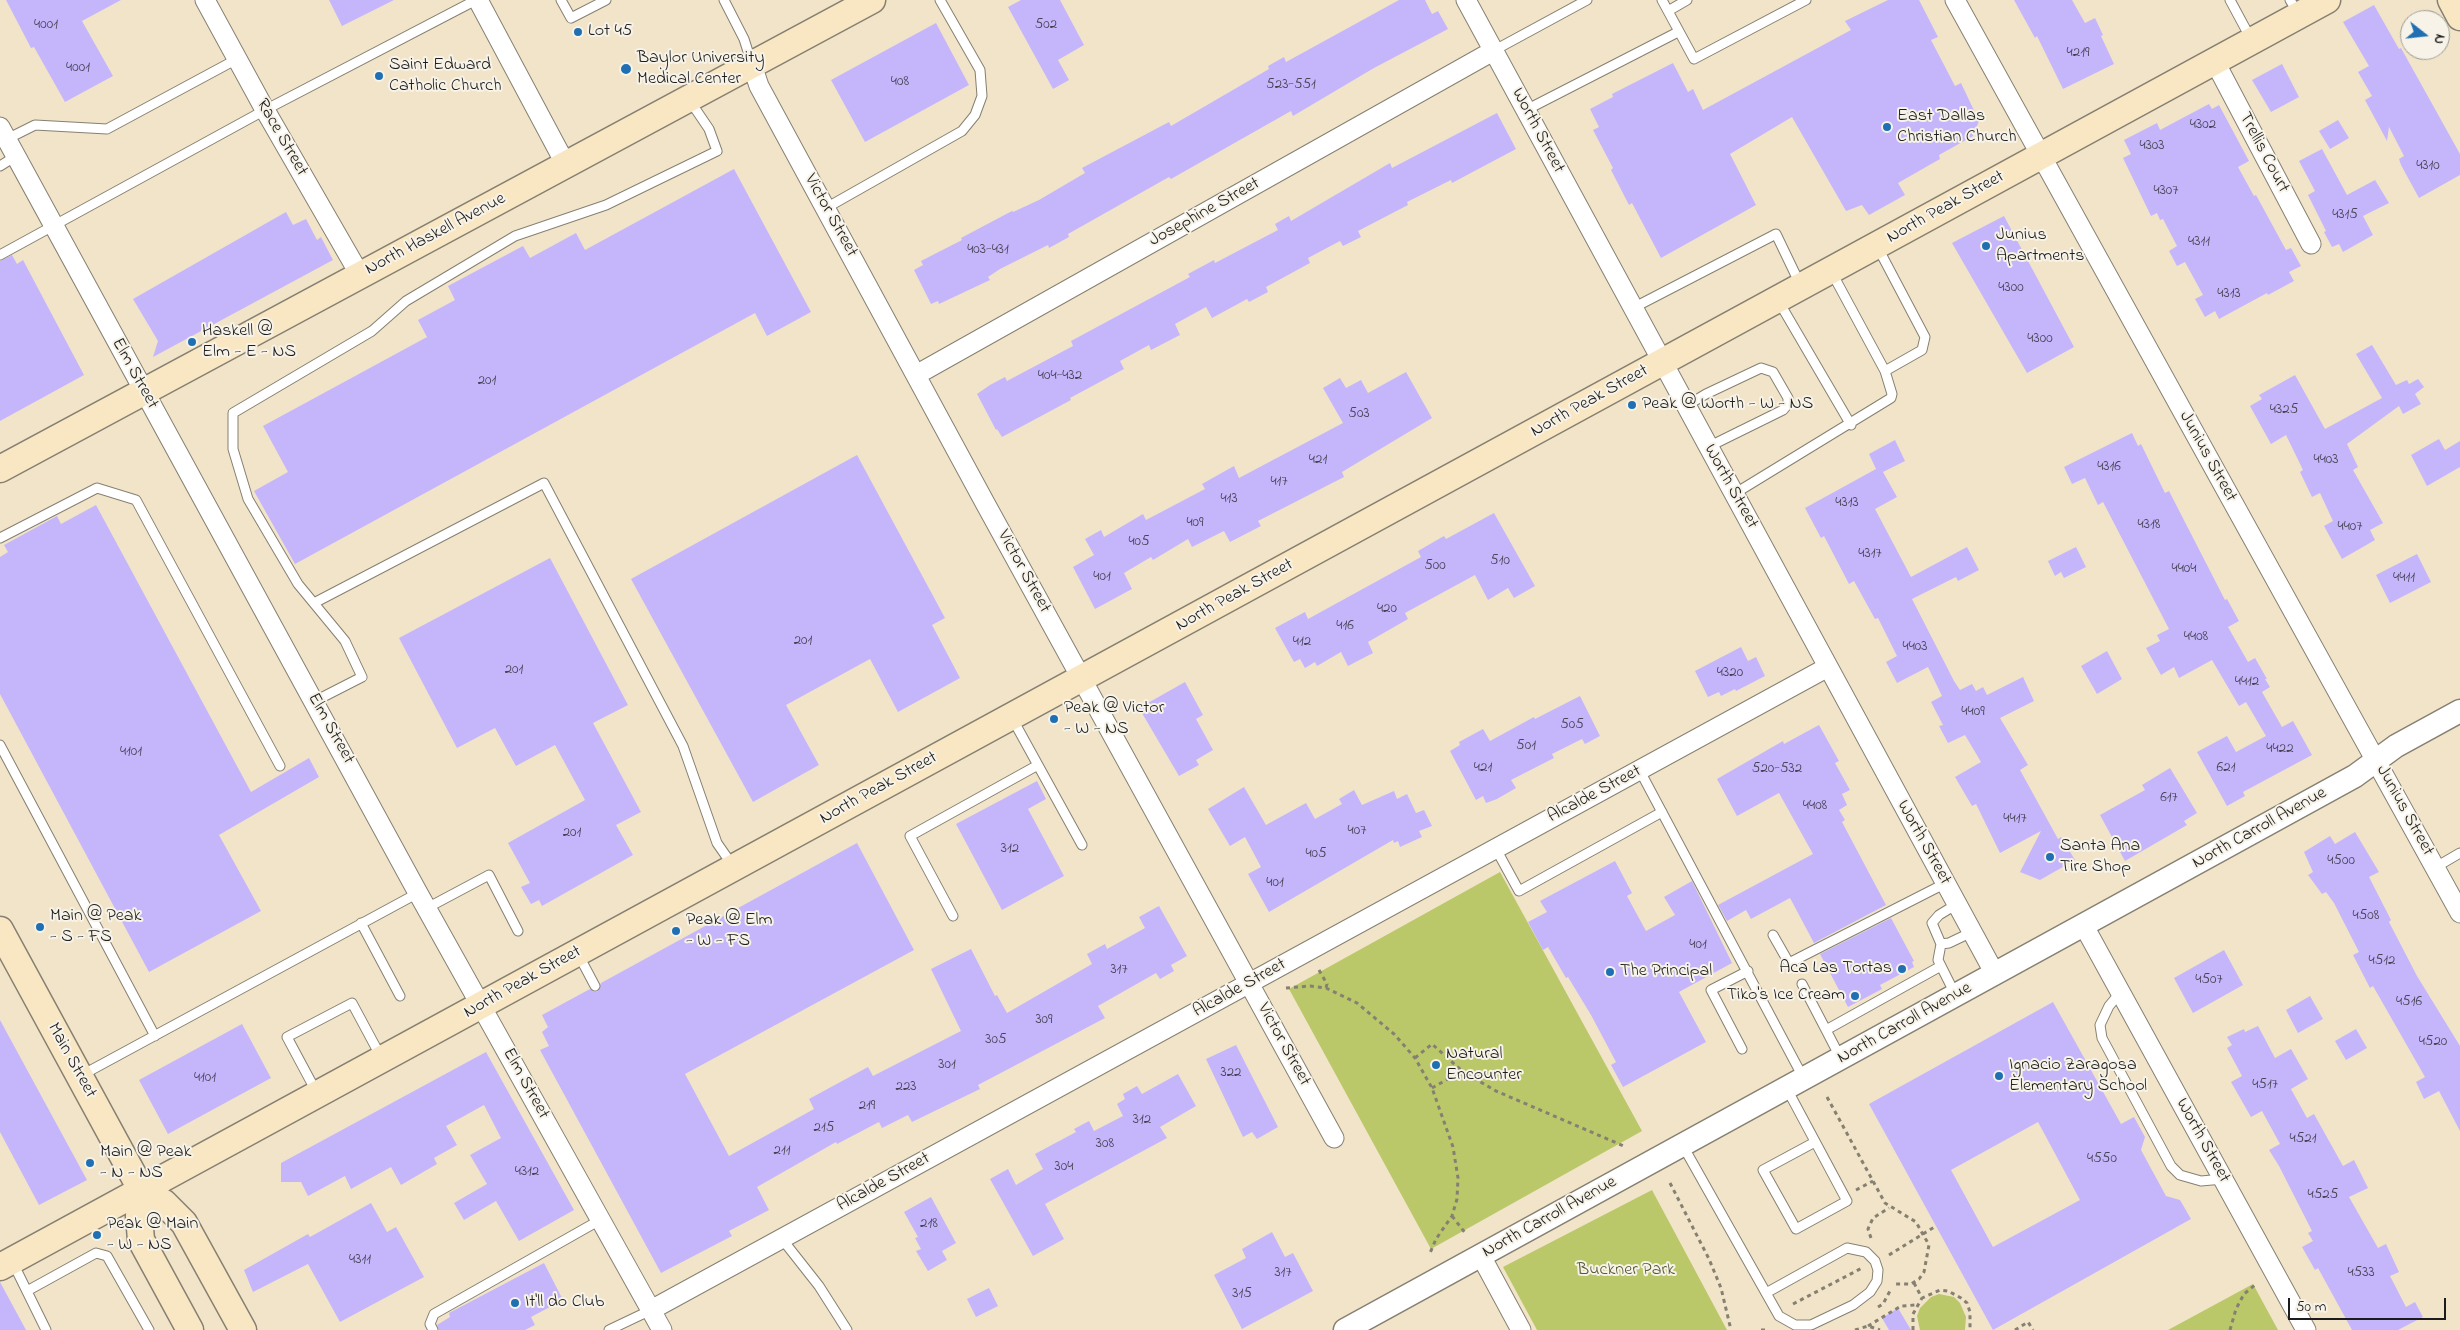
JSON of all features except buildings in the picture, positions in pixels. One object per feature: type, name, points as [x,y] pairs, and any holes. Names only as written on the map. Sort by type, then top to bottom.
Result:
[{"type":"main road","name":"North Haskell Avenue","points":[[0,470],[872,0]]},
{"type":"main road","name":"North Peak Street","points":[[6,1264],[2215,62],[2252,41],[2295,8],[2327,0]]},
{"type":"main road","points":[[2451,0],[2460,17]]},
{"type":"main road","name":"Main Street","points":[[0,930],[142,1191]]},
{"type":"main road","points":[[190,1330],[141,1240],[142,1191],[164,1203],[184,1223],[243,1330]]},
{"type":"street","name":"Race Street","points":[[205,0],[265,110],[360,276]]},
{"type":"street","points":[[477,0],[566,165]]},
{"type":"street","name":"Worth Street","points":[[1466,0],[1995,974]]},
{"type":"street","name":"Junius Street","points":[[1955,0],[2460,912]]},
{"type":"street","name":"Josephine Street","points":[[916,375],[1493,50]]},
{"type":"street","name":"Trellis Court","points":[[2215,62],[2311,244]]},
{"type":"street","name":"Victor Street","points":[[752,65],[758,86],[1334,1138]]},
{"type":"street","name":"Elm Street","points":[[3,133],[423,900],[662,1330]]},
{"type":"street","name":"Alcalde Street","points":[[651,1310],[1828,667]]},
{"type":"street","name":"North Carroll Avenue","points":[[1348,1329],[2355,776],[2396,746],[2460,711]]},
{"type":"street","name":"Worth Street","points":[[2084,926],[2306,1330]]},
{"type":"street","points":[[1481,1256],[1520,1330]]},
{"type":"lane","points":[[0,255],[265,110],[477,0]]},
{"type":"lane","points":[[560,0],[571,18],[606,0]]},
{"type":"lane","name":"Victor Street","points":[[724,0],[744,39],[752,65]]},
{"type":"lane","points":[[826,208],[962,131],[975,115],[982,96],[980,70],[940,0]]},
{"type":"lane","points":[[1493,50],[1587,0]]},
{"type":"lane","points":[[1662,0],[1694,59],[1806,0]]},
{"type":"lane","points":[[1668,11],[1687,0]]},
{"type":"lane","points":[[2230,0],[2252,41]]},
{"type":"lane","points":[[1526,110],[1678,32]]},
{"type":"lane","points":[[3,133],[35,125],[107,129],[237,59]]},
{"type":"lane","points":[[314,701],[362,677],[345,641],[298,584],[248,499],[233,449],[232,413],[372,331],[406,301],[515,236],[606,205],[718,151],[709,129],[688,99]]},
{"type":"lane","points":[[0,166],[16,156]]},
{"type":"lane","points":[[1633,308],[1776,234],[1802,287]]},
{"type":"lane","points":[[1876,246],[1925,337],[1922,350],[1885,371]]},
{"type":"lane","points":[[1734,494],[1851,425],[1891,398],[1891,390],[1885,371],[1830,271]]},
{"type":"lane","points":[[1778,300],[1851,425]]},
{"type":"lane","points":[[1686,406],[1706,394],[1761,368],[1773,372],[1788,398],[1788,404],[1782,410],[1708,447]]},
{"type":"lane","points":[[314,603],[544,483],[683,746],[717,843],[735,868]]},
{"type":"lane","points":[[0,538],[97,488],[136,500],[280,766]]},
{"type":"lane","points":[[1012,717],[1082,845]]},
{"type":"lane","points":[[0,745],[155,1036]]},
{"type":"lane","points":[[952,916],[910,836],[1038,765]]},
{"type":"lane","points":[[1640,771],[1748,971],[1795,1084],[1815,1142],[1847,1200],[1796,1229],[1763,1170],[1815,1142]]},
{"type":"lane","points":[[1496,849],[1519,891],[1662,812]]},
{"type":"lane","points":[[2436,867],[2460,853]]},
{"type":"lane","points":[[80,1077],[361,923],[489,875],[518,931]]},
{"type":"lane","points":[[1773,935],[1789,963],[1946,883]]},
{"type":"lane","points":[[1956,996],[1938,960],[1941,944],[1932,923],[1939,915],[1957,904]]},
{"type":"lane","points":[[361,923],[400,996]]},
{"type":"lane","points":[[1941,944],[1949,943],[1972,932]]},
{"type":"lane","points":[[578,954],[595,986]]},
{"type":"lane","points":[[1826,1030],[1941,966]]},
{"type":"lane","points":[[1742,1049],[1712,990],[1748,971]]},
{"type":"lane","points":[[1802,984],[1842,1059]]},
{"type":"lane","points":[[2120,993],[2109,1006],[2100,1025],[2102,1038],[2170,1166],[2180,1175],[2201,1181],[2223,1178]]},
{"type":"lane","points":[[318,1095],[287,1037],[352,1003],[382,1060]]},
{"type":"lane","points":[[1683,1146],[1766,1293],[1779,1316],[1795,1325],[1811,1326],[1853,1305],[1870,1292],[1877,1281],[1878,1270],[1875,1261],[1866,1252],[1847,1248],[1766,1293]]},
{"type":"lane","points":[[433,1330],[430,1324],[434,1314],[600,1220]]},
{"type":"lane","points":[[782,1239],[819,1286],[847,1330]]},
{"type":"lane","points":[[27,1291],[96,1253],[107,1256],[149,1330]]},
{"type":"lane","points":[[6,1264],[27,1291],[46,1330]]},
{"type":"lane","points":[[609,1330],[651,1310]]},
{"type":"path","points":[[1319,970],[1327,984],[1326,988]]},
{"type":"path","points":[[1286,988],[1310,986],[1326,988],[1341,994],[1374,1016],[1414,1058],[1432,1088],[1453,1147],[1458,1178],[1457,1199],[1452,1216],[1436,1239],[1430,1253]]},
{"type":"path","points":[[1414,1058],[1432,1044],[1462,1070],[1496,1091],[1626,1147]]},
{"type":"path","points":[[1432,1088],[1462,1070]]},
{"type":"path","points":[[1827,1097],[1885,1203],[1889,1208],[1910,1217],[1924,1234],[1929,1245],[1924,1272],[1919,1280],[1893,1284]]},
{"type":"path","points":[[1670,1183],[1709,1259],[1721,1288],[1731,1330]]},
{"type":"path","points":[[1452,1216],[1466,1234]]},
{"type":"path","points":[[1889,1255],[1936,1226]]},
{"type":"path","points":[[1793,1304],[1862,1268]]},
{"type":"path","points":[[1914,1282],[1922,1298]]},
{"type":"path","points":[[2230,1330],[2236,1309],[2244,1294],[2255,1285]]},
{"type":"path","points":[[1913,1330],[1913,1314],[1916,1305],[1922,1298],[1940,1290],[1955,1294],[1967,1304],[1970,1312],[1970,1330]]},
{"type":"path","points":[[1855,1330],[1868,1326],[1901,1306],[1916,1305]]},
{"type":"path","points":[[2015,1330],[2028,1322],[2033,1330]]},
{"type":"path","points":[[1868,1326],[1880,1330]]},
{"type":"path","points":[[1761,1330],[1767,1330]]},
{"type":"green space","points":[[1500,872],[1642,1131],[1431,1249],[1289,989]]},
{"type":"green space","name":"Buckner Park","points":[[1652,1190],[1727,1330],[1537,1330],[1503,1267]]},
{"type":"green space","points":[[2253,1284],[2278,1330],[2168,1330]]},
{"type":"green space","points":[[1939,1294],[1954,1297],[1960,1303],[1966,1317],[1965,1330],[1920,1330],[1917,1316],[1920,1308],[1931,1297]]},
{"type":"place","name":"Lot 45","points":[[578,32]]},
{"type":"place","name":"Baylor University Medical Center","points":[[626,69]]},
{"type":"place","name":"Saint Edward Catholic Church","points":[[379,76]]},
{"type":"place","name":"East Dallas Christian Church","points":[[1887,127]]},
{"type":"place","name":"Junius Apartments","points":[[1986,246]]},
{"type":"place","name":"Haskell @ Elm - E - NS","points":[[192,342]]},
{"type":"place","name":"Peak @ Worth - W - NS","points":[[1632,405]]},
{"type":"place","name":"Peak @ Victor - W - NS","points":[[1054,719]]},
{"type":"place","name":"Santa Ana Tire Shop","points":[[2050,857]]},
{"type":"place","name":"Main @ Peak - S - FS","points":[[40,927]]},
{"type":"place","name":"Peak @ Elm - W - FS","points":[[676,931]]},
{"type":"place","name":"Aca Las Tortas","points":[[1902,969]]},
{"type":"place","name":"The Principal","points":[[1610,972]]},
{"type":"place","name":"Tiko's Ice Cream","points":[[1855,996]]},
{"type":"place","name":"Natural Encounter","points":[[1436,1065]]},
{"type":"place","name":"Ignacio Zaragosa Elementary School","points":[[1999,1076]]},
{"type":"place","name":"Main @ Peak - N - NS","points":[[90,1163]]},
{"type":"place","name":"Peak @ Main - W - NS","points":[[97,1235]]},
{"type":"place","name":"It'll do Club","points":[[515,1303]]}]
